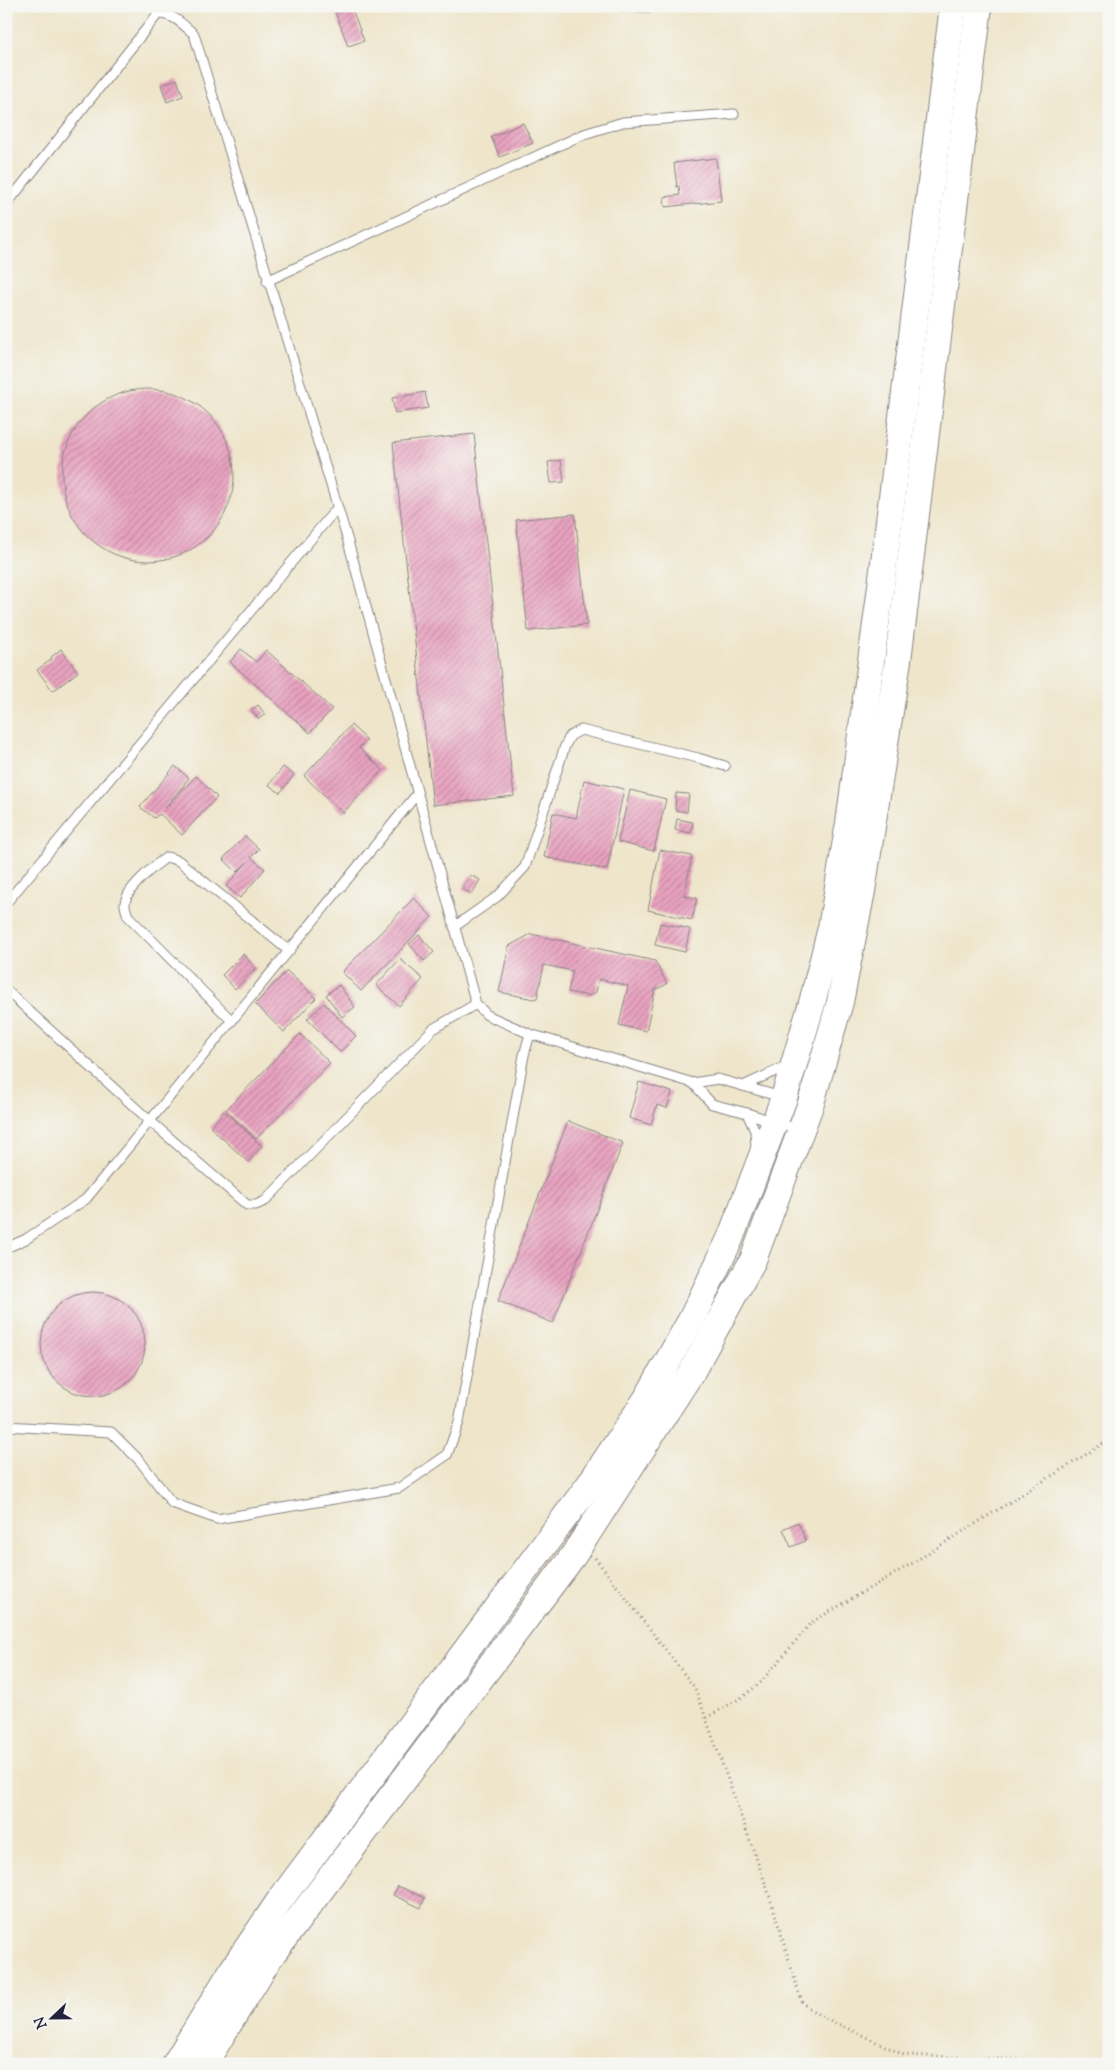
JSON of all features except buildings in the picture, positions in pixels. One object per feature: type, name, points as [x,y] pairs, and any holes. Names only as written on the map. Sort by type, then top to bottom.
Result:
[{"type":"main road","points":[[938,6],[945,69]]},
{"type":"main road","points":[[204,2064],[270,1957],[582,1542],[692,1373],[753,1260],[801,1131],[794,1062],[812,1003],[831,928],[849,823],[872,655],[953,6]]},
{"type":"main road","points":[[175,2064],[233,1970],[280,1900],[589,1485],[647,1398],[692,1318],[726,1248],[774,1123],[797,1101],[842,993],[862,891],[898,660],[981,14]]},
{"type":"main road","points":[[872,655],[898,660]]},
{"type":"lane","points":[[6,205],[158,14],[169,14],[194,34],[337,508],[476,1004],[487,1015],[530,1034],[692,1083],[718,1079],[797,1101]]},
{"type":"lane","points":[[267,281],[584,134],[623,122],[734,114]]},
{"type":"lane","points":[[6,903],[337,508]]},
{"type":"lane","points":[[454,926],[498,896],[526,867],[565,746],[570,736],[582,730],[725,766]]},
{"type":"lane","points":[[6,1248],[26,1239],[86,1199],[417,794]]},
{"type":"lane","points":[[232,1021],[128,916],[124,904],[129,892],[157,864],[167,858],[179,861],[289,951]]},
{"type":"lane","points":[[6,990],[150,1121],[247,1205],[256,1206],[265,1202],[433,1029],[476,1004]]},
{"type":"lane","points":[[6,1426],[111,1432],[140,1461],[172,1503],[217,1519],[399,1488],[447,1455],[459,1422],[524,1055],[530,1034]]},
{"type":"lane","points":[[743,1086],[794,1062]]},
{"type":"lane","points":[[692,1083],[712,1104],[747,1113],[801,1131]]},
{"type":"lane","points":[[747,1113],[755,1131],[754,1179]]},
{"type":"path","points":[[706,1718],[744,1696],[761,1682],[812,1622],[919,1559],[1109,1440]]},
{"type":"path","points":[[582,1542],[696,1688],[767,1888],[802,2003],[819,2015],[904,2055],[1030,2060],[1046,2064]]}]
